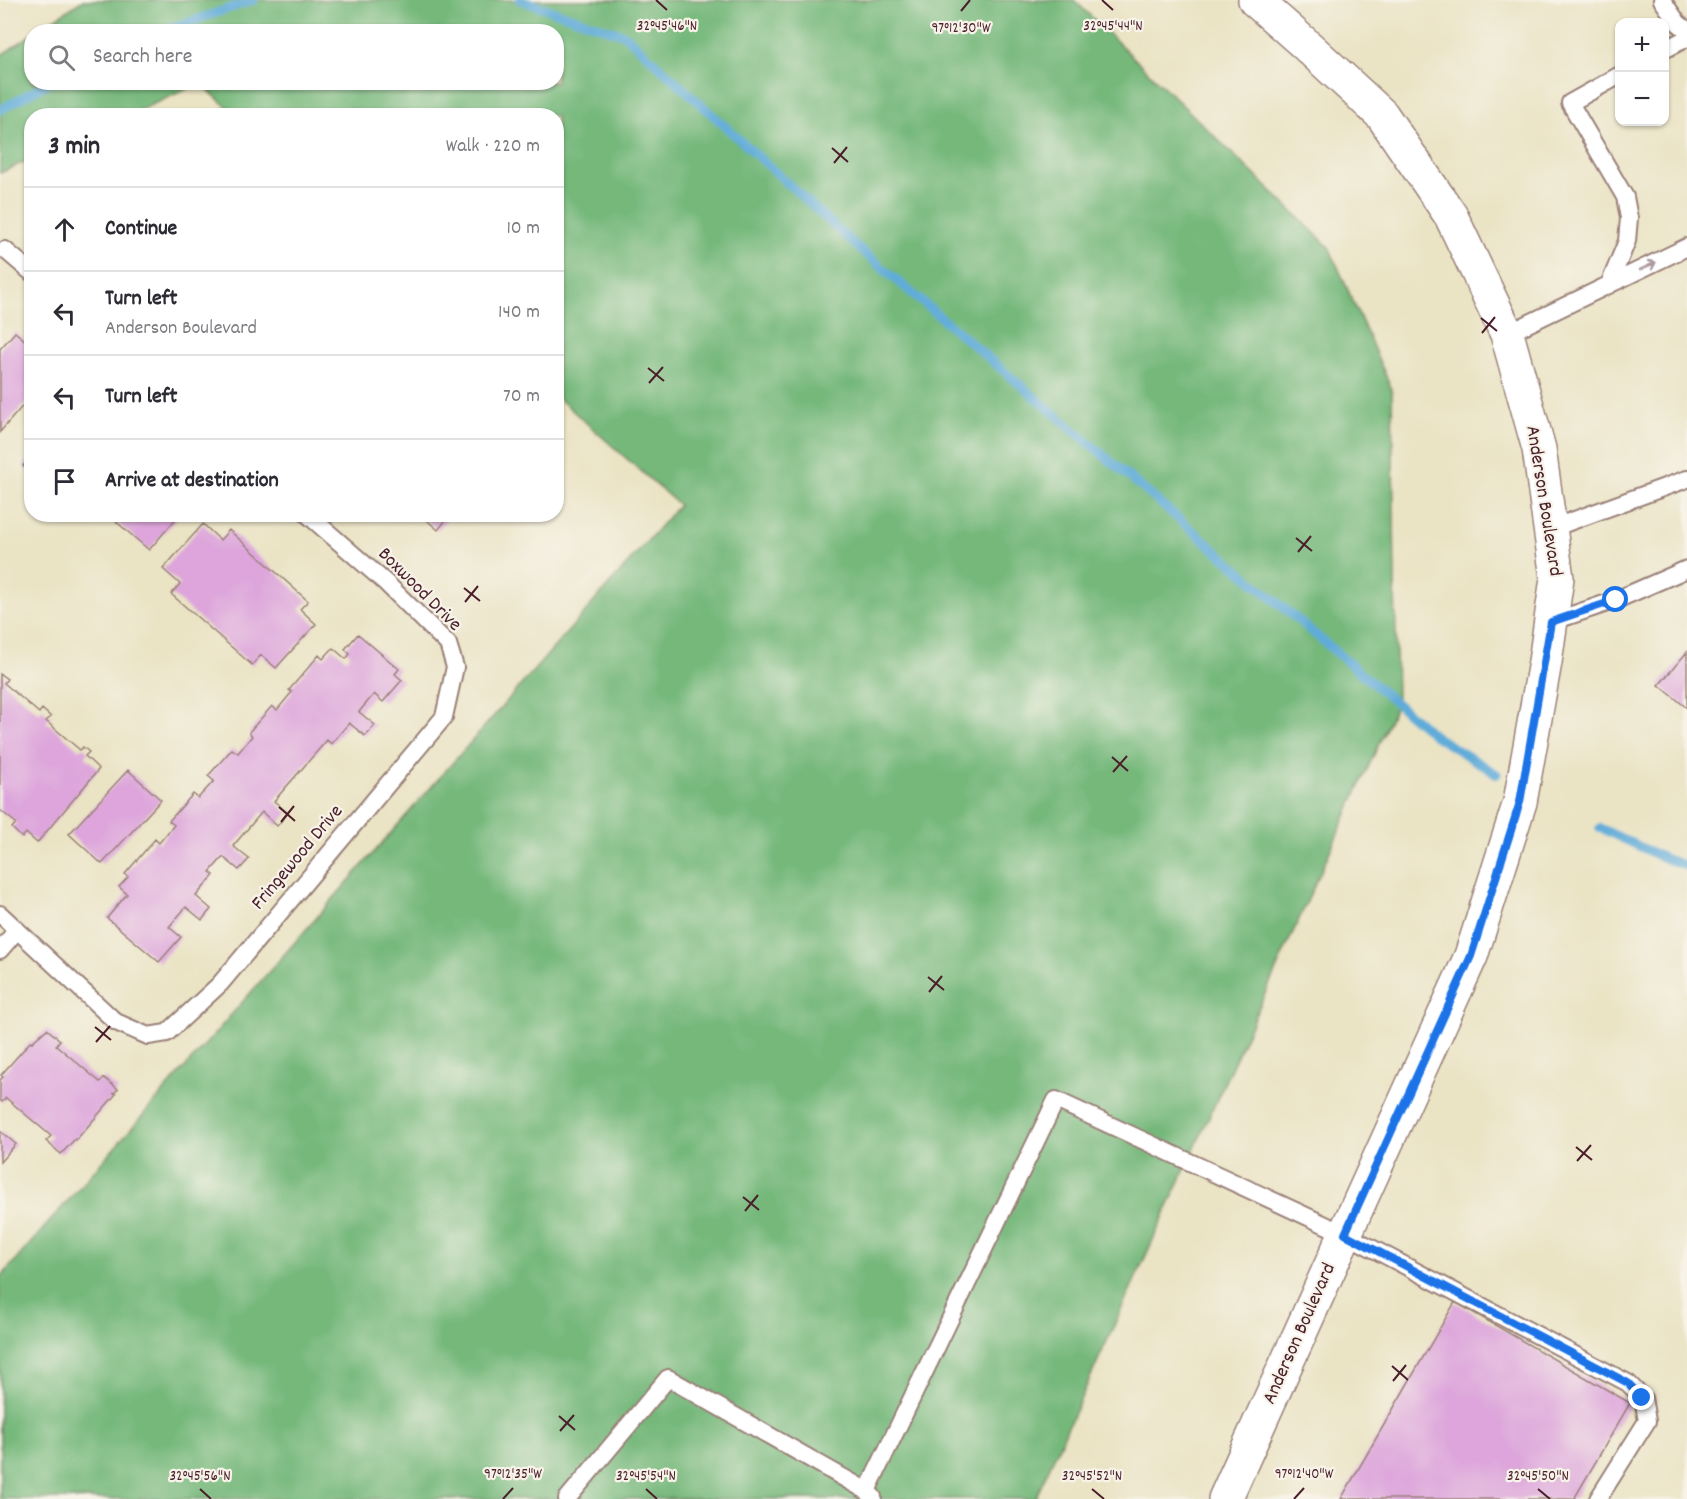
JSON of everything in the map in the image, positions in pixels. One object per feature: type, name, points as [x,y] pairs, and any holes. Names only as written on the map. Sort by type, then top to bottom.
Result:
[{"type":"street","name":"Anderson Boulevard","points":[[1225,1499],[1471,956],[1520,802],[1557,578],[1539,449],[1507,334],[1451,216],[1382,115],[1255,0]]},
{"type":"lane","points":[[1662,0],[1677,23],[1687,30]]},
{"type":"lane","points":[[1669,48],[1687,38]]},
{"type":"lane","points":[[1610,285],[1627,241],[1629,218],[1625,197],[1569,103],[1615,78]]},
{"type":"lane","points":[[1507,334],[1687,247]]},
{"type":"lane","points":[[5,250],[24,266]]},
{"type":"lane","points":[[1550,529],[1687,479]]},
{"type":"lane","name":"Boxwood Drive","points":[[316,522],[386,583],[448,644],[455,668],[452,681]]},
{"type":"lane","points":[[1551,622],[1616,600],[1687,569]]},
{"type":"lane","name":"Fringewood Drive","points":[[17,930],[116,1022],[148,1036],[167,1033],[220,984],[444,717],[452,681]]},
{"type":"lane","points":[[0,914],[17,930],[0,950]]},
{"type":"lane","points":[[567,1499],[668,1378],[871,1495],[1056,1100],[1345,1234],[1628,1383],[1642,1398],[1647,1421],[1598,1499]]},
{"type":"green space","points":[[83,0],[1074,0],[1329,247],[1392,390],[1397,704],[1035,1499],[0,1499],[0,1278],[679,505],[564,403],[564,108],[228,108],[208,90],[564,90],[564,24],[47,24]]},
{"type":"green space","points":[[24,40],[24,90],[184,90],[145,108],[24,108],[24,162],[0,173],[0,56]]},
{"type":"building","points":[[15,332],[24,339],[24,404],[0,432],[0,349]]},
{"type":"building","points":[[116,522],[173,522],[149,550]]},
{"type":"building","points":[[429,522],[444,522],[438,530]]},
{"type":"building","points":[[203,524],[220,540],[229,530],[308,601],[300,609],[316,624],[276,668],[261,655],[252,665],[171,594],[180,584],[163,569]]},
{"type":"building","points":[[358,634],[399,669],[395,674],[402,680],[383,702],[374,694],[359,712],[375,725],[365,736],[349,723],[331,744],[327,740],[274,801],[288,813],[277,826],[262,812],[233,846],[249,859],[239,870],[223,857],[210,872],[214,875],[196,896],[211,909],[202,920],[186,907],[169,927],[181,937],[159,962],[107,918],[127,894],[119,887],[128,877],[125,874],[155,839],[159,843],[174,825],[169,821],[193,794],[198,798],[214,781],[208,776],[232,749],[238,753],[252,736],[249,732],[272,706],[277,710],[292,692],[289,690],[319,655],[323,659],[333,648],[346,659],[350,654],[345,649]]},
{"type":"building","points":[[1687,652],[1687,708],[1659,685]]},
{"type":"building","points":[[0,674],[7,679],[4,683],[39,713],[42,709],[51,717],[46,721],[80,750],[83,747],[89,752],[85,756],[99,769],[37,843],[26,833],[22,838],[12,828],[16,823],[0,810]]},
{"type":"building","points":[[128,770],[161,800],[102,864],[69,834]]},
{"type":"building","points":[[47,1029],[60,1040],[56,1045],[100,1082],[104,1078],[118,1089],[76,1140],[61,1154],[46,1141],[51,1136],[6,1098],[2,1102],[0,1100],[0,1080],[3,1077],[1,1075],[31,1041]]},
{"type":"building","points":[[0,1131],[16,1144],[0,1162]]},
{"type":"building","points":[[1455,1302],[1630,1403],[1574,1499],[1341,1499]]},
{"type":"waterway","points":[[184,24],[254,0]]},
{"type":"waterway","points":[[520,0],[625,35],[854,244],[1435,736],[1497,774]]},
{"type":"waterway","points":[[0,110],[36,90]]},
{"type":"waterway","points":[[1600,828],[1666,859],[1687,866]]},
{"type":"route","points":[[1616,600],[1551,622],[1520,802],[1471,956],[1345,1234],[1628,1383],[1642,1398]]}]
